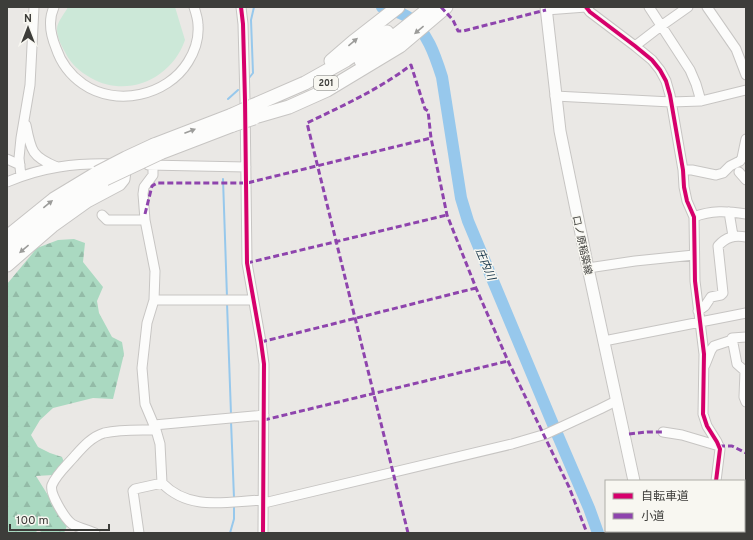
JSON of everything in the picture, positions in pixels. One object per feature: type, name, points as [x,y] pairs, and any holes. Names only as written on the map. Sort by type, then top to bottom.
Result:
[{"type":"highway","points":[[389,35],[398,7]]},
{"type":"highway","name":"201","points":[[7,251],[101,176],[126,158],[157,149],[329,82],[358,63],[417,7]]},
{"type":"highway","points":[[257,110],[332,61],[353,42],[389,35],[438,10]]},
{"type":"highway","points":[[7,265],[52,226],[87,201],[119,184],[123,179],[125,164]]},
{"type":"highway","name":"201","points":[[7,237],[54,199],[101,176]]},
{"type":"main road","name":"口ノ原稲築線","points":[[546,8],[560,131],[634,480]]},
{"type":"street","points":[[21,176],[21,138],[30,79],[34,7]]},
{"type":"street","points":[[54,7],[51,16],[51,30],[53,41],[64,65],[73,76],[84,85],[96,91],[110,95],[122,96],[150,92],[162,87],[176,77],[186,65],[196,44],[198,32],[198,23],[194,7]]},
{"type":"street","points":[[241,7],[243,24],[247,263],[262,342],[264,364],[263,533]]},
{"type":"street","points":[[546,8],[586,7],[590,12],[652,60],[666,81],[683,170],[684,187],[687,201],[694,217],[694,255],[704,367],[704,420],[719,446],[720,454],[716,480]]},
{"type":"street","points":[[649,7],[690,70],[701,101]]},
{"type":"street","points":[[635,46],[688,7]]},
{"type":"street","points":[[710,8],[736,49],[746,75]]},
{"type":"street","points":[[555,96],[671,102],[701,101],[746,90]]},
{"type":"street","points":[[24,120],[30,143],[36,156],[42,161],[57,167]]},
{"type":"street","points":[[683,170],[692,170],[716,175],[723,173],[730,166],[740,161],[746,139]]},
{"type":"street","points":[[7,159],[20,165]]},
{"type":"street","points":[[7,182],[21,176],[57,167],[86,164],[246,168]]},
{"type":"street","points":[[153,165],[153,174],[144,187],[143,194],[145,220],[155,271],[154,300],[148,323],[142,368],[145,404],[155,427],[160,444],[162,483],[175,495],[194,501],[216,503],[264,501],[512,444],[546,434],[616,401]]},
{"type":"street","points":[[739,172],[746,180]]},
{"type":"street","points":[[694,217],[704,213],[716,211],[746,214]]},
{"type":"street","points":[[729,212],[733,236]]},
{"type":"street","points":[[102,215],[107,220],[145,220]]},
{"type":"street","points":[[698,311],[705,306],[711,297],[721,295],[722,293],[718,246],[733,236],[746,237]]},
{"type":"street","points":[[588,268],[635,261],[694,255]]},
{"type":"street","points":[[154,300],[253,300]]},
{"type":"street","points":[[604,341],[746,313]]},
{"type":"street","points":[[704,367],[714,346],[732,340],[732,338],[746,337]]},
{"type":"street","points":[[732,340],[737,364],[746,372],[744,397],[746,402]]},
{"type":"street","points":[[95,533],[72,524],[67,519],[51,491],[51,486],[56,478],[82,448],[93,438],[104,433],[264,415]]},
{"type":"street","points":[[663,432],[682,435],[719,446]]},
{"type":"street","points":[[139,533],[132,491],[162,483]]},
{"type":"green space","points":[[68,7],[175,7],[185,40],[179,53],[170,65],[147,81],[134,85],[119,86],[105,84],[91,78],[79,70],[70,60],[62,47],[57,26]]},
{"type":"green space","points":[[74,239],[85,243],[83,262],[103,287],[97,301],[99,313],[112,337],[122,342],[124,354],[113,399],[93,398],[53,408],[40,420],[31,435],[38,447],[62,457],[64,462],[53,475],[36,476],[67,526],[64,533],[43,533],[38,530],[35,533],[7,533],[7,284],[37,248],[58,240]]},
{"type":"waterway","points":[[249,78],[253,73],[251,20],[254,7]]},
{"type":"waterway","name":"庄内川","points":[[382,7],[408,17],[420,29],[430,44],[442,77],[461,198],[468,221],[589,508],[598,533]]},
{"type":"waterway","points":[[228,99],[238,90]]},
{"type":"waterway","points":[[223,179],[227,297]]},
{"type":"waterway","points":[[227,303],[231,414]]},
{"type":"waterway","points":[[231,421],[234,498]]},
{"type":"waterway","points":[[230,533],[234,519],[234,505]]},
{"type":"marked path","points":[[441,7],[453,20],[458,31],[546,10]]},
{"type":"marked path","points":[[408,533],[307,123],[373,90],[411,65],[425,109],[428,111],[431,138],[447,215],[476,288],[508,361],[569,487],[587,533]]},
{"type":"marked path","points":[[145,214],[152,186],[157,183],[247,183],[431,138]]},
{"type":"marked path","points":[[247,263],[447,215]]},
{"type":"marked path","points":[[261,342],[476,288]]},
{"type":"marked path","points":[[264,420],[508,361]]},
{"type":"marked path","points":[[629,434],[663,432]]},
{"type":"marked path","points":[[719,446],[732,446],[746,453]]},
{"type":"cycle path","points":[[241,7],[243,24],[245,100],[247,263],[264,364],[263,533]]},
{"type":"cycle path","points":[[586,7],[590,12],[652,60],[666,81],[670,95],[683,170],[684,187],[687,201],[694,217],[695,281],[704,354],[703,414],[707,426],[720,449],[716,480]]}]
